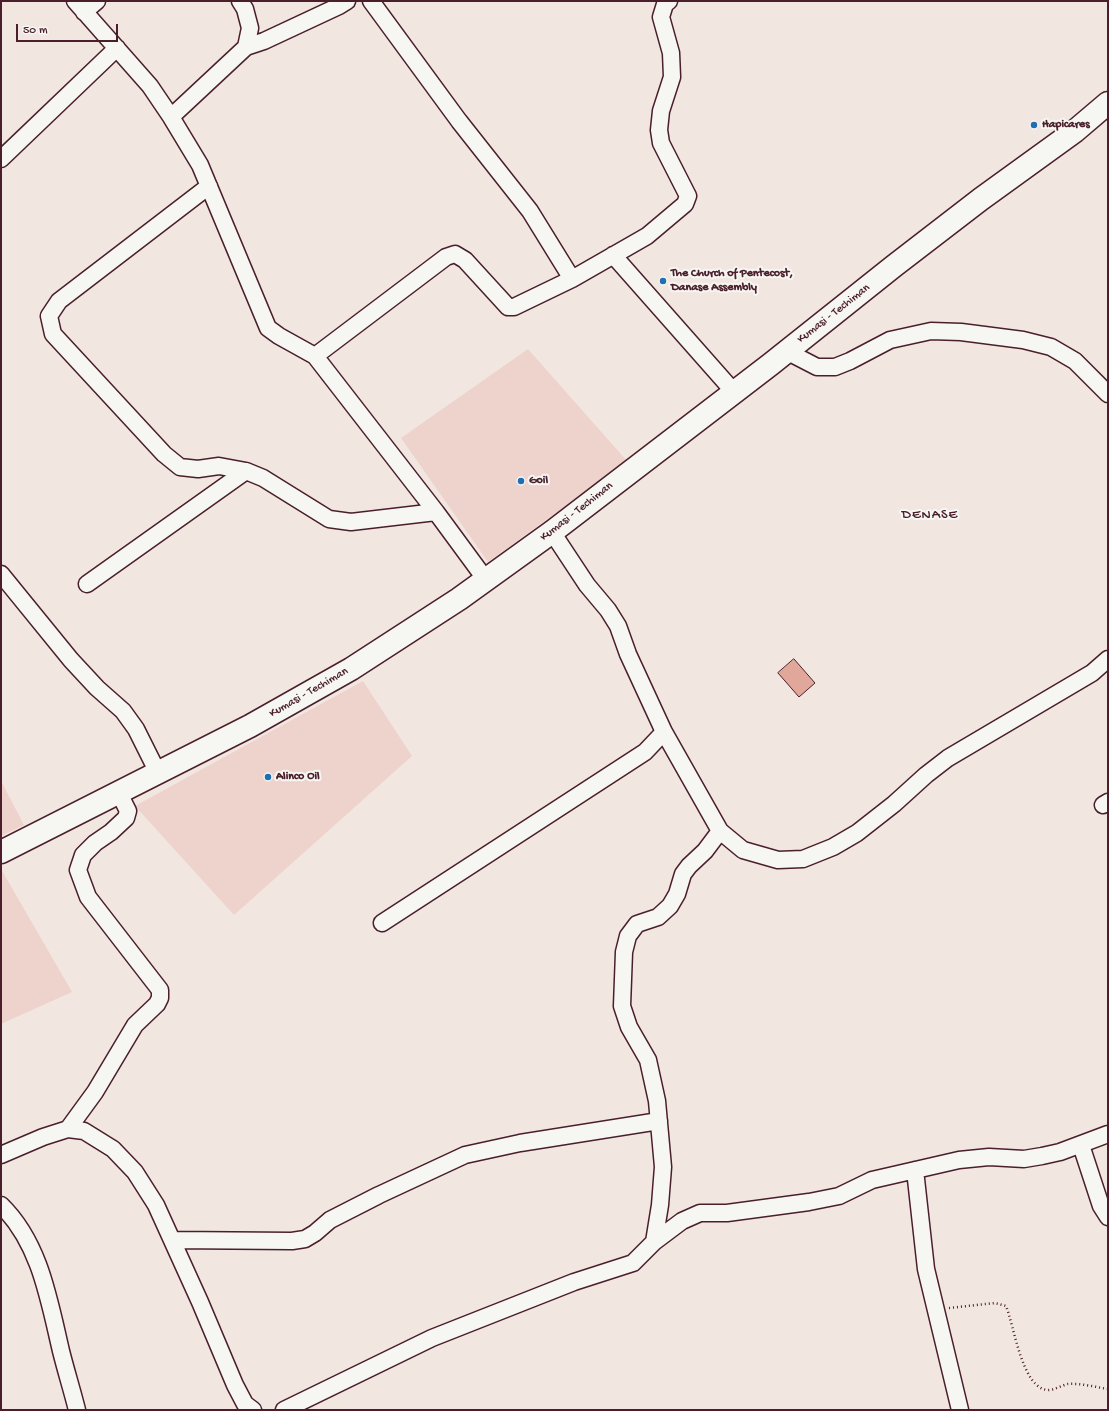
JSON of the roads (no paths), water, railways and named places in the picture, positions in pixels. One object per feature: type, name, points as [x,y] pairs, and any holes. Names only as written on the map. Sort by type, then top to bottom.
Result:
[{"type":"highway","name":"Kumasi - Techiman","points":[[1,852],[250,726],[340,675],[417,627],[486,580],[552,532],[907,256],[1075,131],[1108,103]]},
{"type":"street","points":[[97,1],[79,6],[150,86],[171,116],[200,165],[268,328],[279,336],[315,356],[436,512],[486,580]]},
{"type":"street","points":[[240,1],[245,9],[250,28],[246,47]]},
{"type":"street","points":[[171,116],[246,47],[264,41],[347,1]]},
{"type":"street","points":[[371,1],[459,121],[530,211],[572,279]]},
{"type":"street","points":[[315,356],[446,257],[455,254],[465,260],[508,307],[514,307],[572,279],[647,236],[685,204],[688,196],[660,143],[659,130],[661,111],[672,77],[671,53],[661,17],[665,4],[669,1]]},
{"type":"street","points":[[1,159],[117,48]]},
{"type":"street","points":[[209,186],[59,301],[49,316],[53,334],[164,454],[180,467],[198,468],[219,466],[246,471],[263,478],[329,519],[351,522],[436,512]]},
{"type":"street","points":[[613,255],[734,392]]},
{"type":"street","points":[[786,351],[817,367],[835,367],[850,361],[890,340],[931,331],[961,332],[1023,340],[1051,347],[1075,361],[1108,394]]},
{"type":"street","points":[[87,584],[246,471]]},
{"type":"street","points":[[552,532],[587,585],[608,610],[618,626],[628,654],[664,732],[720,830],[743,850],[778,860],[803,859],[833,847],[857,833],[948,758],[1092,673],[1108,659]]},
{"type":"street","points":[[1,574],[71,660],[97,688],[123,711],[136,729],[158,773]]},
{"type":"street","points":[[382,923],[645,752],[664,732]]},
{"type":"street","points":[[68,1129],[95,1092],[126,1037],[135,1025],[157,1004],[160,998],[160,990],[88,898],[78,870],[83,854],[126,818],[128,811],[119,793]]},
{"type":"street","points":[[654,1242],[660,1205],[663,1167],[657,1101],[648,1060],[628,1027],[622,1006],[624,952],[628,936],[637,924],[658,917],[670,906],[677,894],[683,874],[689,866],[706,851],[720,830]]},
{"type":"street","points":[[172,1240],[228,1239],[292,1241],[305,1239],[315,1233],[330,1220],[379,1195],[466,1155],[520,1143],[659,1121]]},
{"type":"street","points":[[1,1154],[43,1137],[68,1129],[84,1131],[113,1149],[134,1172],[156,1205],[200,1302],[235,1385],[245,1404],[253,1410]]},
{"type":"street","points":[[284,1410],[432,1338],[574,1282],[633,1263],[654,1242],[682,1222],[700,1213],[727,1213],[809,1202],[839,1196],[872,1180],[915,1170],[959,1160],[989,1157],[1030,1158],[1060,1152],[1108,1134]]},
{"type":"street","points":[[1081,1144],[1100,1206],[1108,1217]]},
{"type":"street","points":[[915,1170],[926,1269],[960,1410]]},
{"type":"street","points":[[1,1205],[12,1216],[28,1241],[43,1277],[77,1410]]},
{"type":"place","name":"Hapicares","points":[[1034,125]]},
{"type":"place","name":"The Church of Pentecost, Danase Assembly","points":[[663,281]]},
{"type":"place","name":"Goil","points":[[521,481]]},
{"type":"place","name":"Alinco Oil","points":[[268,777]]},
{"type":"district","name":"DENASE","points":[[930,516]]}]
